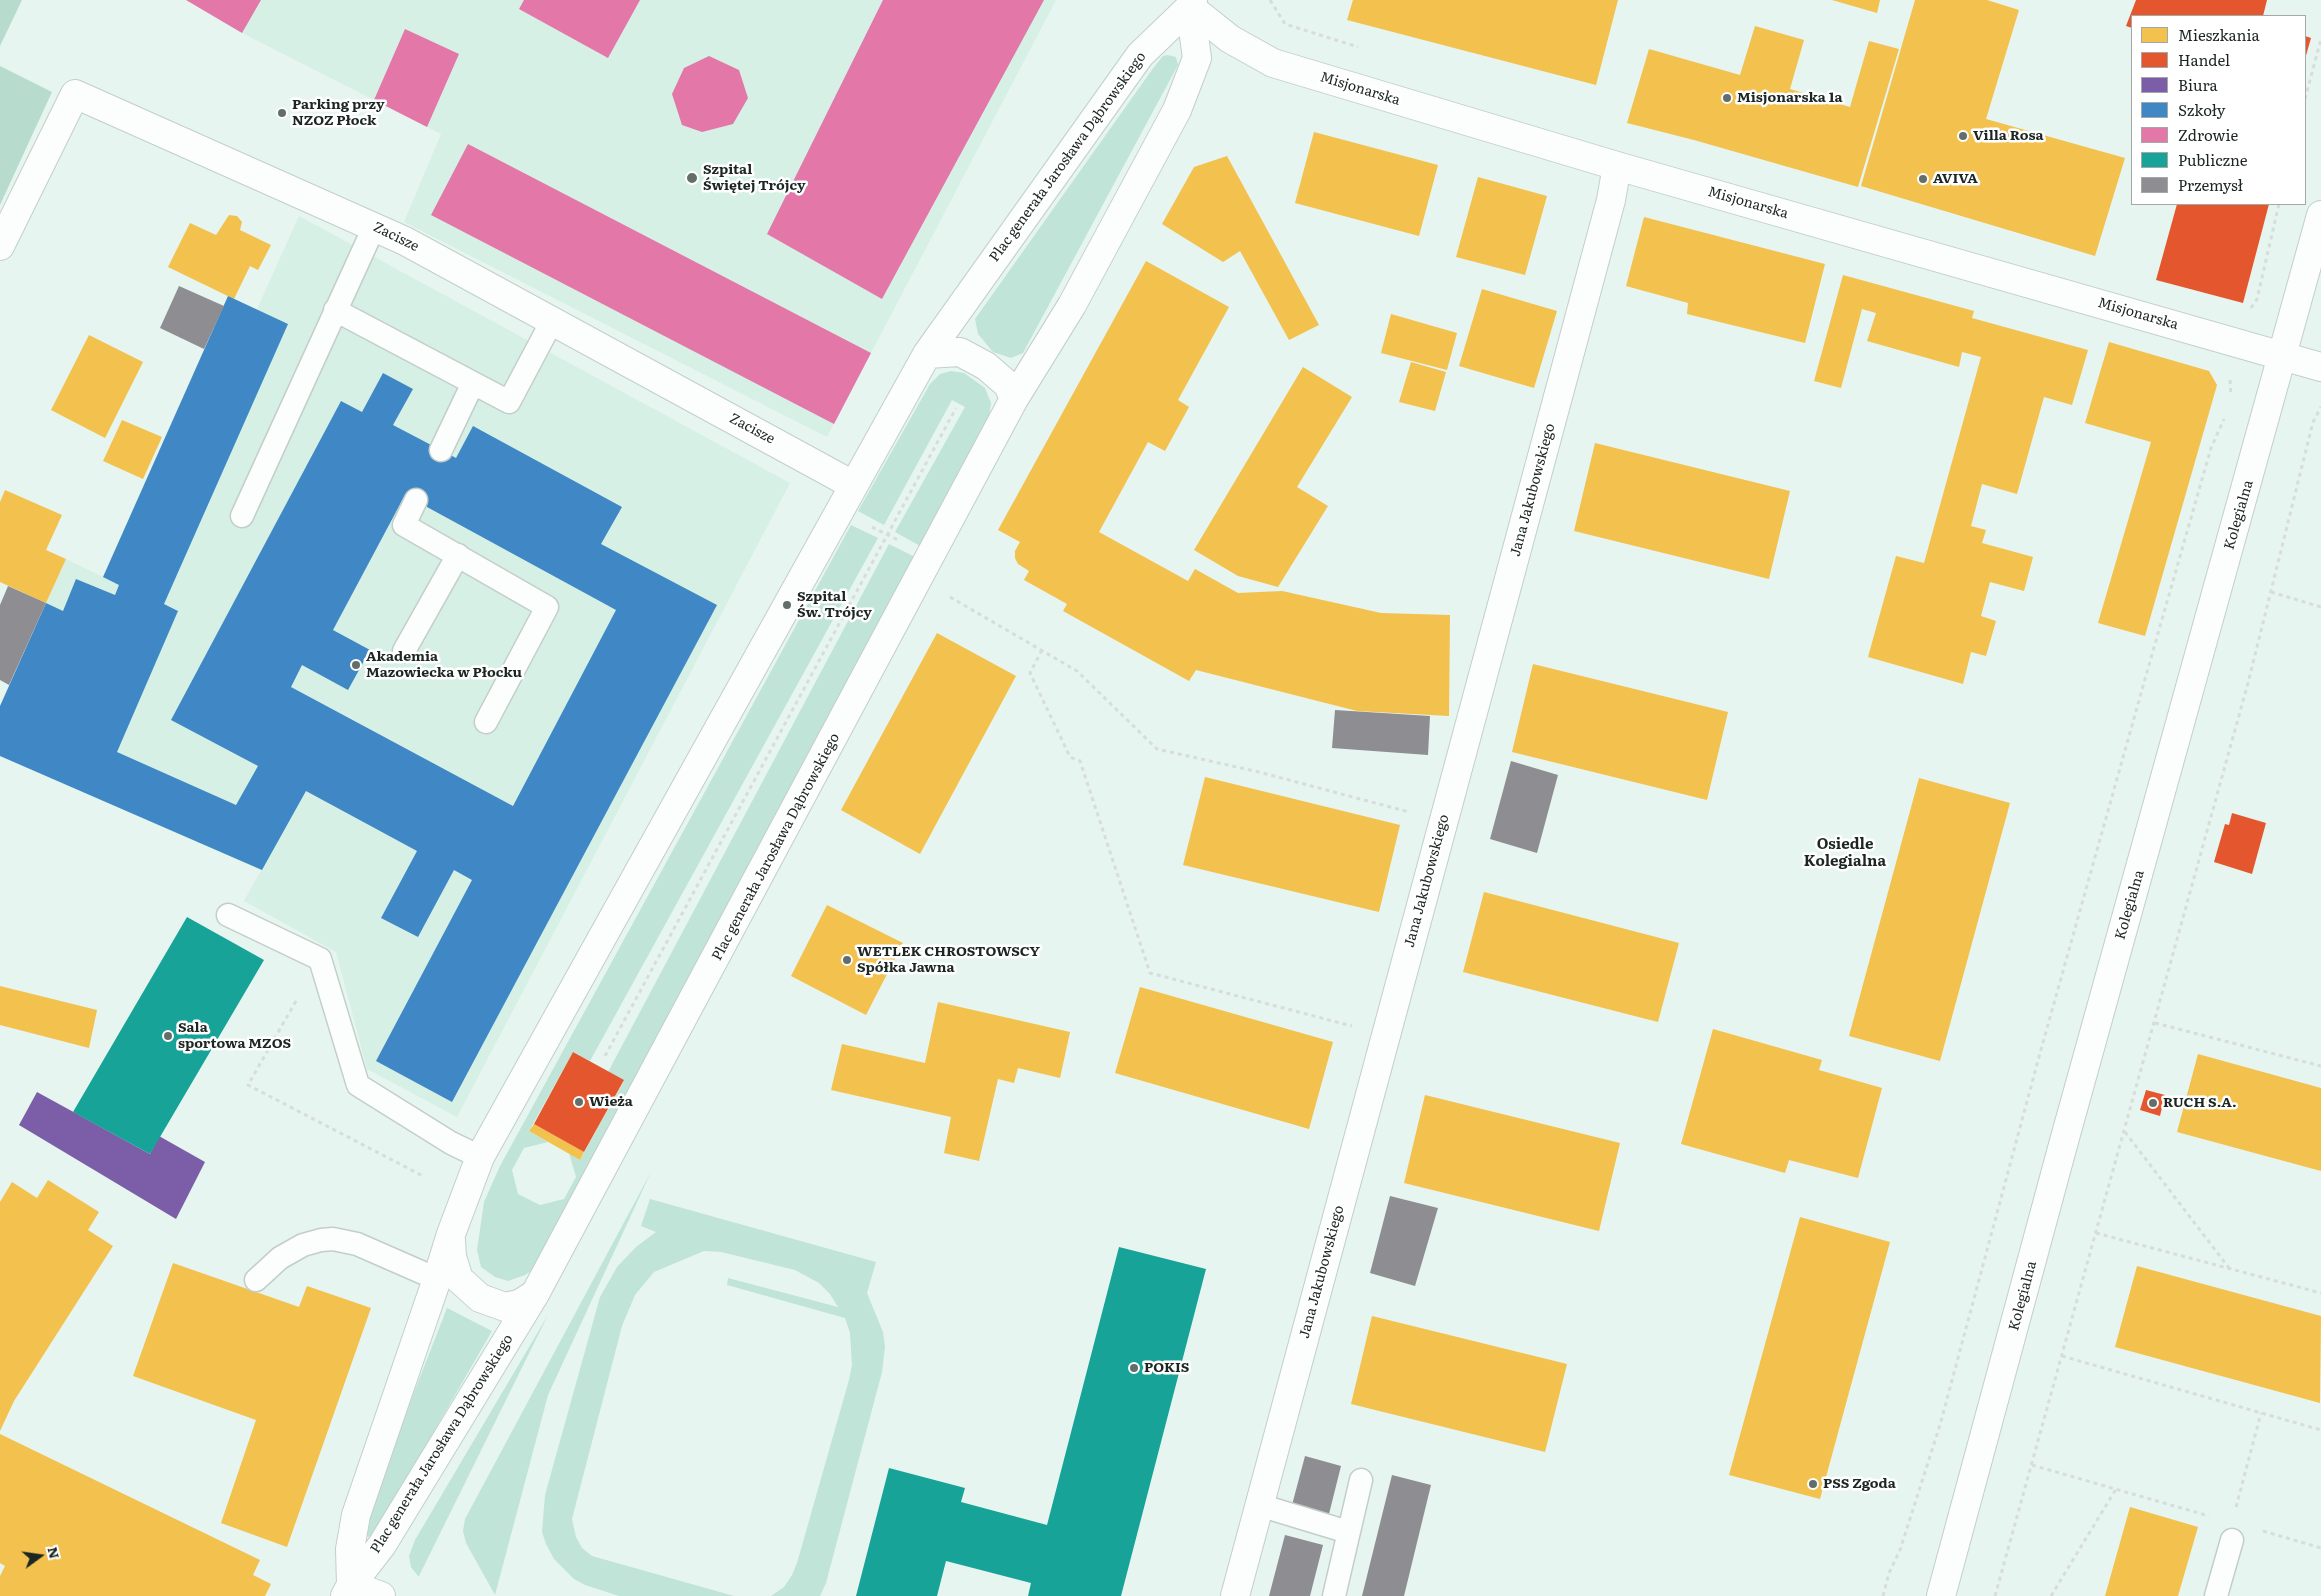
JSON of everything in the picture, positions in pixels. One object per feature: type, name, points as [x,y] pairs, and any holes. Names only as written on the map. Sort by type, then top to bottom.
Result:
[{"type":"street","name":"Misjonarska","points":[[1191,4],[1230,39],[1273,64],[1617,166],[2321,367]]},
{"type":"street","name":"Plac generała Jarosława Dąbrowskiego","points":[[348,1591],[350,1549],[356,1515],[437,1279],[450,1234],[480,1157],[927,354],[1140,55],[1191,4]]},
{"type":"street","name":"Plac generała Jarosława Dąbrowskiego","points":[[348,1591],[382,1546],[535,1294],[1014,399],[1072,305],[1177,110],[1197,58],[1191,4]]},
{"type":"street","name":"Zacisze","points":[[0,246],[75,94],[405,241],[853,485]]},
{"type":"street","name":"Jana Jakubowskiego","points":[[1235,1596],[1608,209],[1617,166]]},
{"type":"street","name":"Kolegialna","points":[[1941,1596],[2068,1128],[2321,215]]},
{"type":"street","points":[[927,354],[960,352],[986,366],[1008,385],[1014,399]]},
{"type":"street","name":"Plac generała Jarosława Dąbrowskiego","points":[[450,1234],[452,1257],[459,1279],[480,1298],[505,1307],[519,1304],[535,1294]]},
{"type":"street","points":[[348,1591],[381,1596]]},
{"type":"lane","points":[[242,516],[334,310],[374,227]]},
{"type":"lane","points":[[334,310],[508,402],[552,321]]},
{"type":"lane","points":[[441,450],[473,383]]},
{"type":"lane","points":[[416,500],[404,525],[546,607],[486,722]]},
{"type":"lane","points":[[404,651],[458,556]]},
{"type":"lane","points":[[228,915],[320,959],[358,1085],[451,1143],[480,1157]]},
{"type":"lane","points":[[256,1280],[280,1258],[303,1245],[333,1239],[357,1244],[437,1279]]},
{"type":"lane","points":[[1334,1596],[1361,1480]]},
{"type":"lane","points":[[1259,1504],[1348,1532]]},
{"type":"lane","points":[[2216,1596],[2232,1531]]},
{"type":"path","points":[[2306,95],[2321,39]]},
{"type":"path","points":[[2246,312],[2257,299],[2279,205]]},
{"type":"path","points":[[2227,372],[2232,387],[2230,398]]},
{"type":"path","points":[[1995,1596],[2155,1023],[2271,592],[2313,422],[2321,407]]},
{"type":"path","points":[[605,1056],[886,534],[956,408]]},
{"type":"path","points":[[1883,1596],[1889,1573],[1900,1550],[1940,1425],[2040,1053],[2150,663],[2211,448],[2226,411]]},
{"type":"path","points":[[839,510],[931,557]]},
{"type":"path","points":[[2271,592],[2321,607]]},
{"type":"path","points":[[949,597],[1077,671],[1158,749],[1258,772],[1416,814]]},
{"type":"path","points":[[1042,650],[1030,674],[1070,756],[1080,761],[1150,972],[1353,1026]]},
{"type":"path","points":[[320,959],[248,1085],[423,1176]]},
{"type":"path","points":[[2155,1023],[2321,1066]]},
{"type":"path","points":[[2124,1132],[2230,1269]]},
{"type":"path","points":[[2096,1233],[2321,1294]]},
{"type":"path","points":[[2062,1356],[2321,1430]]},
{"type":"path","points":[[2232,1531],[2261,1413]]},
{"type":"path","points":[[2032,1465],[2116,1489],[2232,1531],[2321,1548]]},
{"type":"path","points":[[2052,1596],[2116,1489]]},
{"type":"shaded area","points":[[0,0],[22,0],[0,46]]},
{"type":"shaded area","name":"Szpital Świętej Trójcy","points":[[186,0],[1056,0],[827,437],[404,222],[441,134],[242,33]]},
{"type":"shaded area","points":[[1163,56],[1176,57],[1178,65],[1023,353],[1011,358],[993,352],[978,334],[975,319],[1154,67]]},
{"type":"shaded area","points":[[0,66],[52,92],[0,205]]},
{"type":"shaded area","name":"Akademia Mazowiecka w Płocku","points":[[299,216],[790,483],[457,1117],[367,1069],[336,952],[244,901],[261,870],[0,756],[0,706],[66,559],[103,577],[224,306],[257,309]]},
{"type":"shaded area","points":[[951,371],[964,373],[985,388],[991,403],[989,417],[922,547],[895,532],[965,407],[952,400],[884,525],[858,511],[930,384],[940,374]]},
{"type":"shaded area","points":[[851,525],[878,538],[590,1061],[573,1052],[529,1131],[548,1142],[524,1148],[512,1170],[518,1194],[540,1205],[564,1199],[576,1177],[569,1153],[580,1160],[624,1081],[608,1072],[889,544],[917,558],[535,1268],[525,1275],[508,1281],[495,1277],[481,1267],[477,1250],[484,1202],[500,1166]]},
{"type":"shaded area","points":[[651,1172],[548,1395],[495,1595],[466,1543],[463,1531],[465,1519]]},
{"type":"shaded area","points":[[650,1199],[876,1262],[867,1293],[883,1332],[885,1347],[882,1372],[826,1583],[820,1596],[771,1596],[784,1587],[797,1563],[849,1380],[852,1365],[850,1333],[845,1318],[727,1285],[728,1278],[838,1307],[830,1294],[819,1283],[795,1270],[721,1252],[704,1251],[654,1272],[635,1295],[622,1326],[572,1519],[576,1537],[582,1548],[592,1556],[734,1596],[619,1596],[585,1585],[574,1579],[554,1559],[546,1544],[542,1532],[545,1495],[600,1297],[617,1267],[636,1247],[656,1232],[641,1226]]},
{"type":"shaded area","points":[[447,1308],[492,1331],[373,1535],[369,1537],[366,1535],[365,1528],[385,1467]]},
{"type":"shaded area","points":[[548,1315],[418,1576],[411,1567],[409,1556],[415,1540]]},
{"type":"building: Mieszkania","points":[[1353,0],[1618,0],[1596,85],[1347,20]]},
{"type":"building: Mieszkania","points":[[1832,0],[1880,0],[1877,13]]},
{"type":"building: Mieszkania","name":"Villa Rosa","points":[[1915,0],[1987,0],[2019,10],[1986,119],[2125,158],[2095,256],[1861,186]]},
{"type":"building: Mieszkania","name":"Misjonarska 1a","points":[[1755,26],[1804,40],[1790,89],[1850,107],[1869,41],[1899,49],[1858,187],[1694,140],[1627,123],[1649,49],[1740,75]]},
{"type":"building: Mieszkania","points":[[1314,132],[1438,165],[1419,236],[1295,203]]},
{"type":"building: Mieszkania","points":[[1227,156],[1319,325],[1289,340],[1240,251],[1223,262],[1162,224],[1194,167]]},
{"type":"building: Mieszkania","points":[[1478,177],[1547,196],[1525,275],[1456,257]]},
{"type":"building: Mieszkania","points":[[229,215],[237,216],[242,222],[240,230],[271,245],[258,270],[250,266],[234,299],[168,267],[190,223],[216,235]]},
{"type":"building: Mieszkania","points":[[1644,217],[1825,264],[1805,343],[1687,314],[1688,303],[1626,286]]},
{"type":"building: Mieszkania","points":[[1146,261],[1229,307],[1178,400],[1189,407],[1165,451],[1148,442],[1099,532],[1188,581],[1195,569],[1238,593],[1282,591],[1381,613],[1450,615],[1449,716],[1357,711],[1196,670],[1189,681],[1063,611],[1067,604],[1024,580],[1029,571],[1018,564],[1015,558],[1015,551],[1020,542],[998,530]]},
{"type":"building: Mieszkania","points":[[1843,275],[1974,311],[1972,318],[2088,350],[2072,405],[2044,397],[2017,494],[1982,484],[1971,526],[1986,530],[1982,543],[2033,557],[2024,591],[1990,582],[1981,616],[1996,621],[1986,656],[1971,652],[1963,684],[1868,657],[1896,556],[1924,563],[1981,357],[1962,352],[1959,367],[1867,341],[1876,313],[1862,309],[1841,388],[1814,381]]},
{"type":"building: Mieszkania","points":[[1482,289],[1557,311],[1534,388],[1459,366]]},
{"type":"building: Mieszkania","points":[[1391,314],[1457,333],[1447,370],[1381,353]]},
{"type":"building: Mieszkania","points":[[89,335],[143,362],[105,438],[51,410]]},
{"type":"building: Mieszkania","points":[[2109,342],[2209,371],[2217,385],[2145,636],[2098,623],[2151,442],[2085,423]]},
{"type":"building: Mieszkania","points":[[1411,362],[1446,372],[1435,411],[1399,402]]},
{"type":"building: Mieszkania","points":[[1303,367],[1352,397],[1297,487],[1328,506],[1278,587],[1238,576],[1194,550]]},
{"type":"building: Mieszkania","points":[[122,420],[162,437],[143,479],[103,461]]},
{"type":"building: Mieszkania","points":[[1595,443],[1790,491],[1769,579],[1574,531]]},
{"type":"building: Mieszkania","points":[[5,490],[62,515],[46,550],[66,559],[46,603],[0,582],[0,502]]},
{"type":"building: Mieszkania","points":[[937,633],[1016,676],[920,854],[841,810]]},
{"type":"building: Mieszkania","points":[[1533,664],[1728,712],[1707,800],[1512,752]]},
{"type":"building: Mieszkania","points":[[1205,777],[1400,825],[1379,912],[1183,865]]},
{"type":"building: Mieszkania","points":[[1919,778],[2010,803],[1940,1061],[1849,1036]]},
{"type":"building: Mieszkania","points":[[1484,892],[1679,943],[1658,1022],[1463,972]]},
{"type":"building: Mieszkania","name":"WETLEK CHROSTOWSCY Spółka Jawna","points":[[827,905],[903,943],[866,1015],[791,976]]},
{"type":"building: Mieszkania","points":[[0,986],[97,1010],[89,1048],[0,1025]]},
{"type":"building: Mieszkania","points":[[1140,987],[1333,1042],[1309,1129],[1115,1073]]},
{"type":"building: Mieszkania","points":[[938,1002],[1070,1032],[1060,1078],[1018,1068],[1014,1083],[998,1079],[979,1161],[944,1153],[951,1117],[831,1090],[842,1044],[925,1063]]},
{"type":"building: Mieszkania","points":[[1713,1029],[1822,1060],[1819,1070],[1882,1088],[1858,1178],[1789,1160],[1785,1173],[1681,1144]]},
{"type":"building: Mieszkania","points":[[2198,1054],[2321,1088],[2321,1171],[2177,1132]]},
{"type":"building: Mieszkania","points":[[1425,1095],[1620,1143],[1599,1231],[1404,1183]]},
{"type":"building: Mieszkania","points":[[534,1124],[584,1152],[580,1160],[529,1131]]},
{"type":"building: Mieszkania","points":[[48,1180],[99,1212],[88,1230],[113,1246],[14,1401],[0,1431],[0,1202],[12,1182],[37,1198]]},
{"type":"building: Mieszkania","points":[[1800,1217],[1890,1242],[1820,1499],[1729,1475]]},
{"type":"building: Mieszkania","points":[[173,1263],[299,1307],[307,1286],[371,1308],[287,1547],[221,1523],[256,1420],[133,1376]]},
{"type":"building: Mieszkania","points":[[2137,1266],[2321,1316],[2320,1403],[2115,1347]]},
{"type":"building: Mieszkania","points":[[1372,1316],[1567,1364],[1545,1452],[1351,1404]]},
{"type":"building: Mieszkania","points":[[0,1434],[260,1560],[253,1575],[271,1584],[265,1596],[0,1596],[0,1576],[5,1566],[0,1563]]},
{"type":"building: Mieszkania","points":[[2130,1507],[2198,1527],[2178,1596],[2105,1596]]},
{"type":"building: Handel","points":[[2136,0],[2267,0],[2263,15],[2131,15],[2131,28],[2126,26]]},
{"type":"building: Handel","points":[[2306,36],[2311,38],[2306,56]]},
{"type":"building: Handel","points":[[2177,205],[2269,205],[2243,303],[2156,280]]},
{"type":"building: Handel","points":[[2232,813],[2266,823],[2252,874],[2214,862],[2225,824],[2229,825]]},
{"type":"building: Handel","name":"Wieża","points":[[573,1052],[624,1080],[584,1152],[534,1124]]},
{"type":"building: Handel","name":"RUCH S.A.","points":[[2146,1090],[2165,1095],[2160,1116],[2140,1110]]},
{"type":"building: Biura","points":[[37,1092],[150,1154],[159,1136],[205,1162],[176,1219],[19,1125]]},
{"type":"building: Szkoły","points":[[228,296],[288,324],[164,604],[178,611],[117,752],[236,805],[258,766],[171,720],[341,401],[362,412],[383,373],[413,389],[393,425],[456,458],[473,426],[622,507],[601,544],[717,605],[452,1102],[376,1061],[472,880],[454,870],[418,937],[381,918],[417,851],[306,791],[262,870],[0,756],[0,706],[46,603],[63,611],[76,579],[115,595],[119,585],[103,577]],"holes":[[[405,495],[616,610],[513,806],[291,687],[302,665],[348,690],[370,650],[333,630]]]},
{"type":"building: Zdrowie","points":[[186,0],[261,0],[242,33]]},
{"type":"building: Zdrowie","points":[[524,0],[640,0],[608,58],[519,9]]},
{"type":"building: Zdrowie","name":"Szpital Świętej Trójcy","points":[[883,0],[1044,0],[882,299],[767,234]]},
{"type":"building: Zdrowie","points":[[405,29],[459,54],[427,127],[374,100]]},
{"type":"building: Zdrowie","points":[[709,56],[739,70],[748,98],[733,124],[702,132],[682,125],[672,94],[684,68]]},
{"type":"building: Zdrowie","points":[[468,144],[871,353],[834,424],[431,215]]},
{"type":"building: Publiczne","name":"Sala sportowa MZOS","points":[[187,917],[264,960],[150,1154],[73,1112]]},
{"type":"building: Publiczne","name":"POKIS","points":[[1119,1247],[1206,1269],[1121,1596],[1028,1596],[1031,1583],[946,1561],[937,1596],[856,1596],[889,1468],[965,1488],[961,1502],[1047,1525]]},
{"type":"building: Przemysł","points":[[179,286],[224,306],[204,349],[160,328]]},
{"type":"building: Przemysł","points":[[8,586],[46,603],[9,685],[0,680],[0,605]]},
{"type":"building: Przemysł","points":[[1335,710],[1430,716],[1428,755],[1332,748]]},
{"type":"building: Przemysł","points":[[1511,761],[1558,775],[1537,853],[1490,839]]},
{"type":"building: Przemysł","points":[[1390,1196],[1438,1208],[1415,1286],[1370,1273]]},
{"type":"building: Przemysł","points":[[1305,1456],[1341,1466],[1329,1514],[1292,1505]]},
{"type":"building: Przemysł","points":[[1392,1475],[1431,1485],[1404,1596],[1362,1596]]},
{"type":"building: Przemysł","points":[[1285,1535],[1323,1545],[1310,1596],[1269,1596]]},
{"type":"place","name":"Misjonarska 1a","points":[[1727,98]]},
{"type":"place","name":"Parking przy NZOZ Płock","points":[[282,113]]},
{"type":"place","name":"Villa Rosa","points":[[1963,136]]},
{"type":"place","name":"Szpital Świętej Trójcy","points":[[692,178]]},
{"type":"place","name":"AVIVA","points":[[1923,179]]},
{"type":"place","name":"Szpital Św. Trójcy","points":[[787,605]]},
{"type":"place","name":"Akademia Mazowiecka w Płocku","points":[[356,665]]},
{"type":"place","name":"WETLEK CHROSTOWSCY Spółka Jawna","points":[[847,960]]},
{"type":"place","name":"Sala sportowa MZOS","points":[[168,1036]]},
{"type":"place","name":"Wieża","points":[[579,1102]]},
{"type":"place","name":"RUCH S.A.","points":[[2153,1103]]},
{"type":"place","name":"POKIS","points":[[1134,1368]]},
{"type":"place","name":"PSS Zgoda","points":[[1813,1484]]},
{"type":"district","name":"Osiedle Kolegialna","points":[[1845,854]]}]
